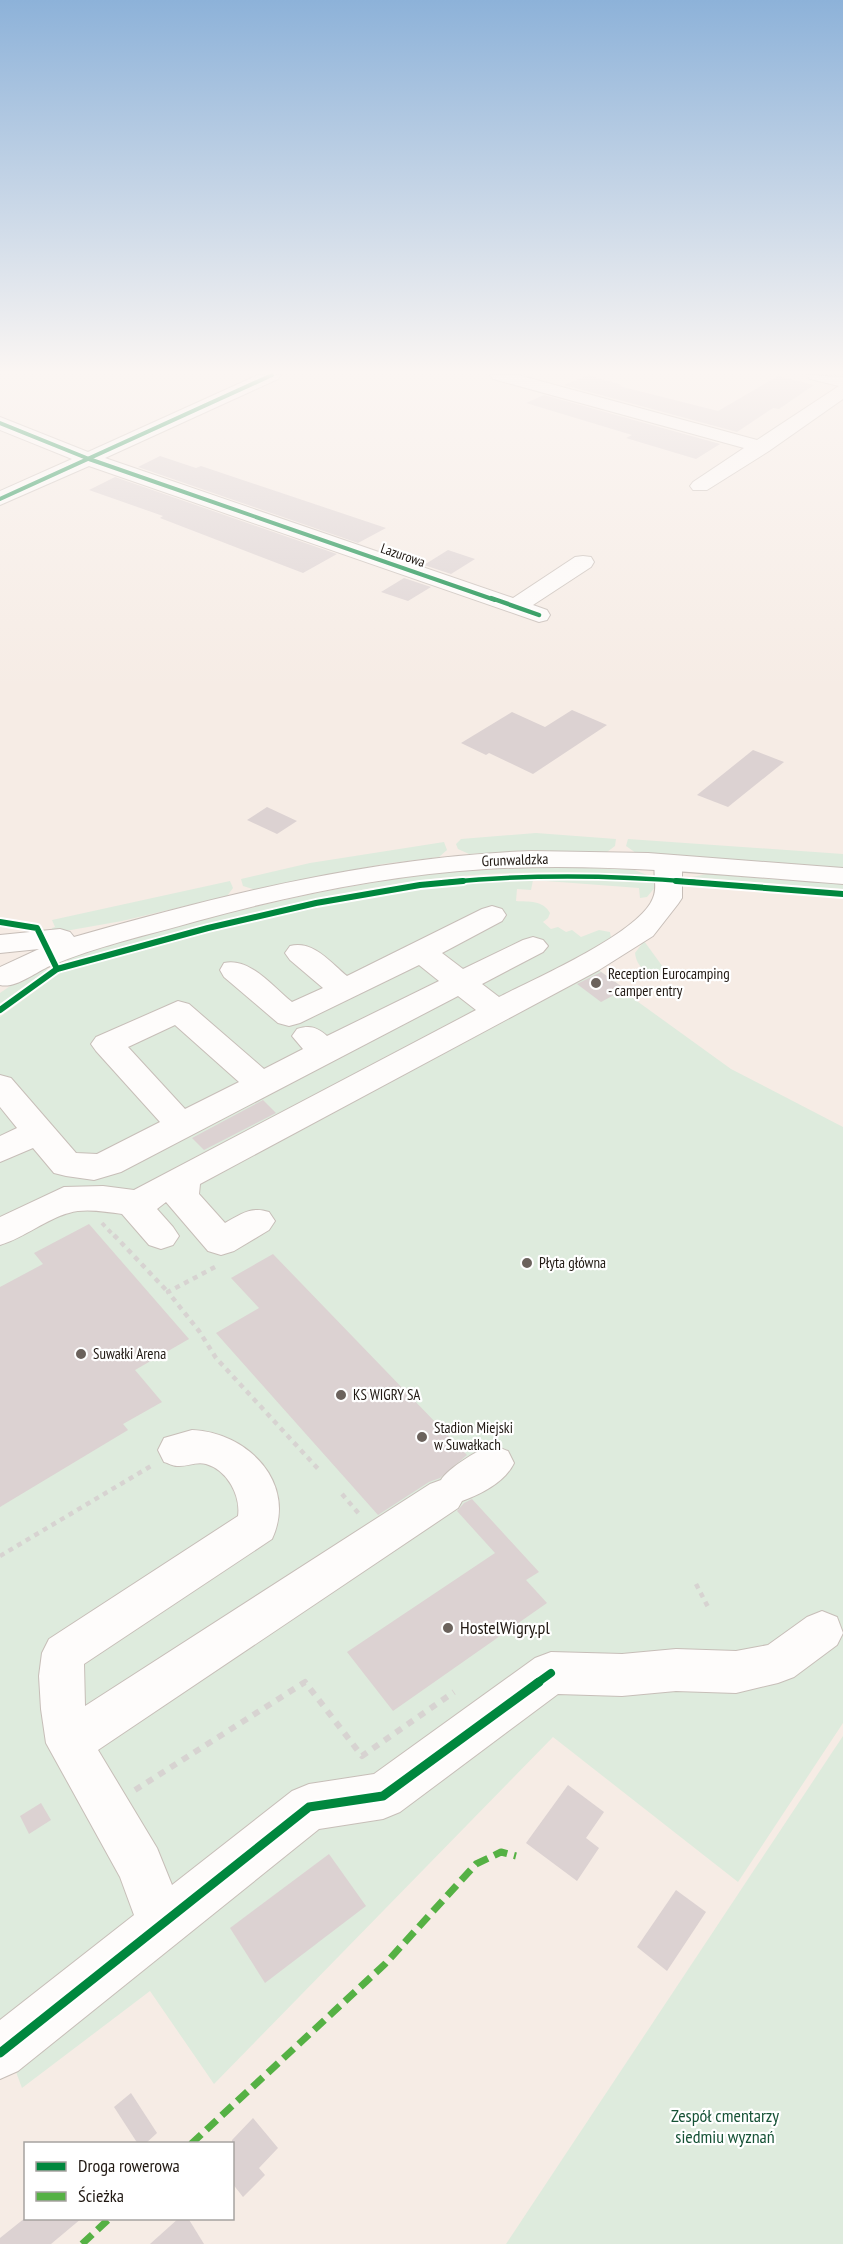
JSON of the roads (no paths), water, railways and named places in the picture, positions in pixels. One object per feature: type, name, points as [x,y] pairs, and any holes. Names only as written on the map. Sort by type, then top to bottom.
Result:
[{"type":"street","points":[[0,499],[43,480]]},
{"type":"street","name":"Lazurowa","points":[[149,480],[538,615]]},
{"type":"street","points":[[700,486],[710,480]]},
{"type":"street","points":[[515,607],[583,562]]},
{"type":"street","name":"Grunwaldzka","points":[[0,946],[44,941],[191,914],[330,882],[412,868],[530,859],[668,863],[843,876]]},
{"type":"street","points":[[161,1236],[137,1210],[140,1203],[148,1196],[588,963],[643,930],[668,898],[668,863]]},
{"type":"street","name":"Grunwaldzka","points":[[2,979],[27,964],[50,955],[191,914]]},
{"type":"street","points":[[289,1016],[422,952],[492,915]]},
{"type":"street","points":[[0,946],[8,958],[9,967],[2,979]]},
{"type":"street","points":[[0,1086],[66,1164],[94,1168],[109,1163],[533,946]]},
{"type":"street","points":[[422,952],[497,1011]]},
{"type":"street","points":[[300,953],[345,990]]},
{"type":"street","points":[[235,970],[289,1016],[324,1051]]},
{"type":"street","points":[[182,1125],[107,1044],[178,1011],[261,1084]]},
{"type":"street","points":[[0,1150],[38,1131]]},
{"type":"street","points":[[183,1178],[181,1197],[221,1242],[257,1221]]},
{"type":"street","points":[[0,1232],[64,1200],[103,1199],[140,1203]]},
{"type":"street","points":[[161,1923],[140,1865],[69,1743],[61,1700],[60,1675],[64,1653],[257,1526],[260,1504],[252,1481],[226,1453],[188,1446],[178,1450]]},
{"type":"street","points":[[69,1743],[494,1463]]},
{"type":"street","points":[[0,2053],[309,1806],[383,1796],[551,1673],[622,1675],[676,1670],[736,1672],[778,1664],[822,1630]]},
{"type":"place","name":"Reception Eurocamping - camper entry","points":[[596,983]]},
{"type":"place","name":"Płyta główna","points":[[527,1263]]},
{"type":"place","name":"Suwałki Arena","points":[[81,1354]]},
{"type":"place","name":"KS WIGRY SA","points":[[341,1395]]},
{"type":"place","name":"Stadion Miejski w Suwałkach","points":[[422,1437]]},
{"type":"place","name":"HostelWigry.pl","points":[[448,1628]]},
{"type":"park label","name":"Zespół cmentarzy siedmiu wyznań","points":[[725,2126]]}]
